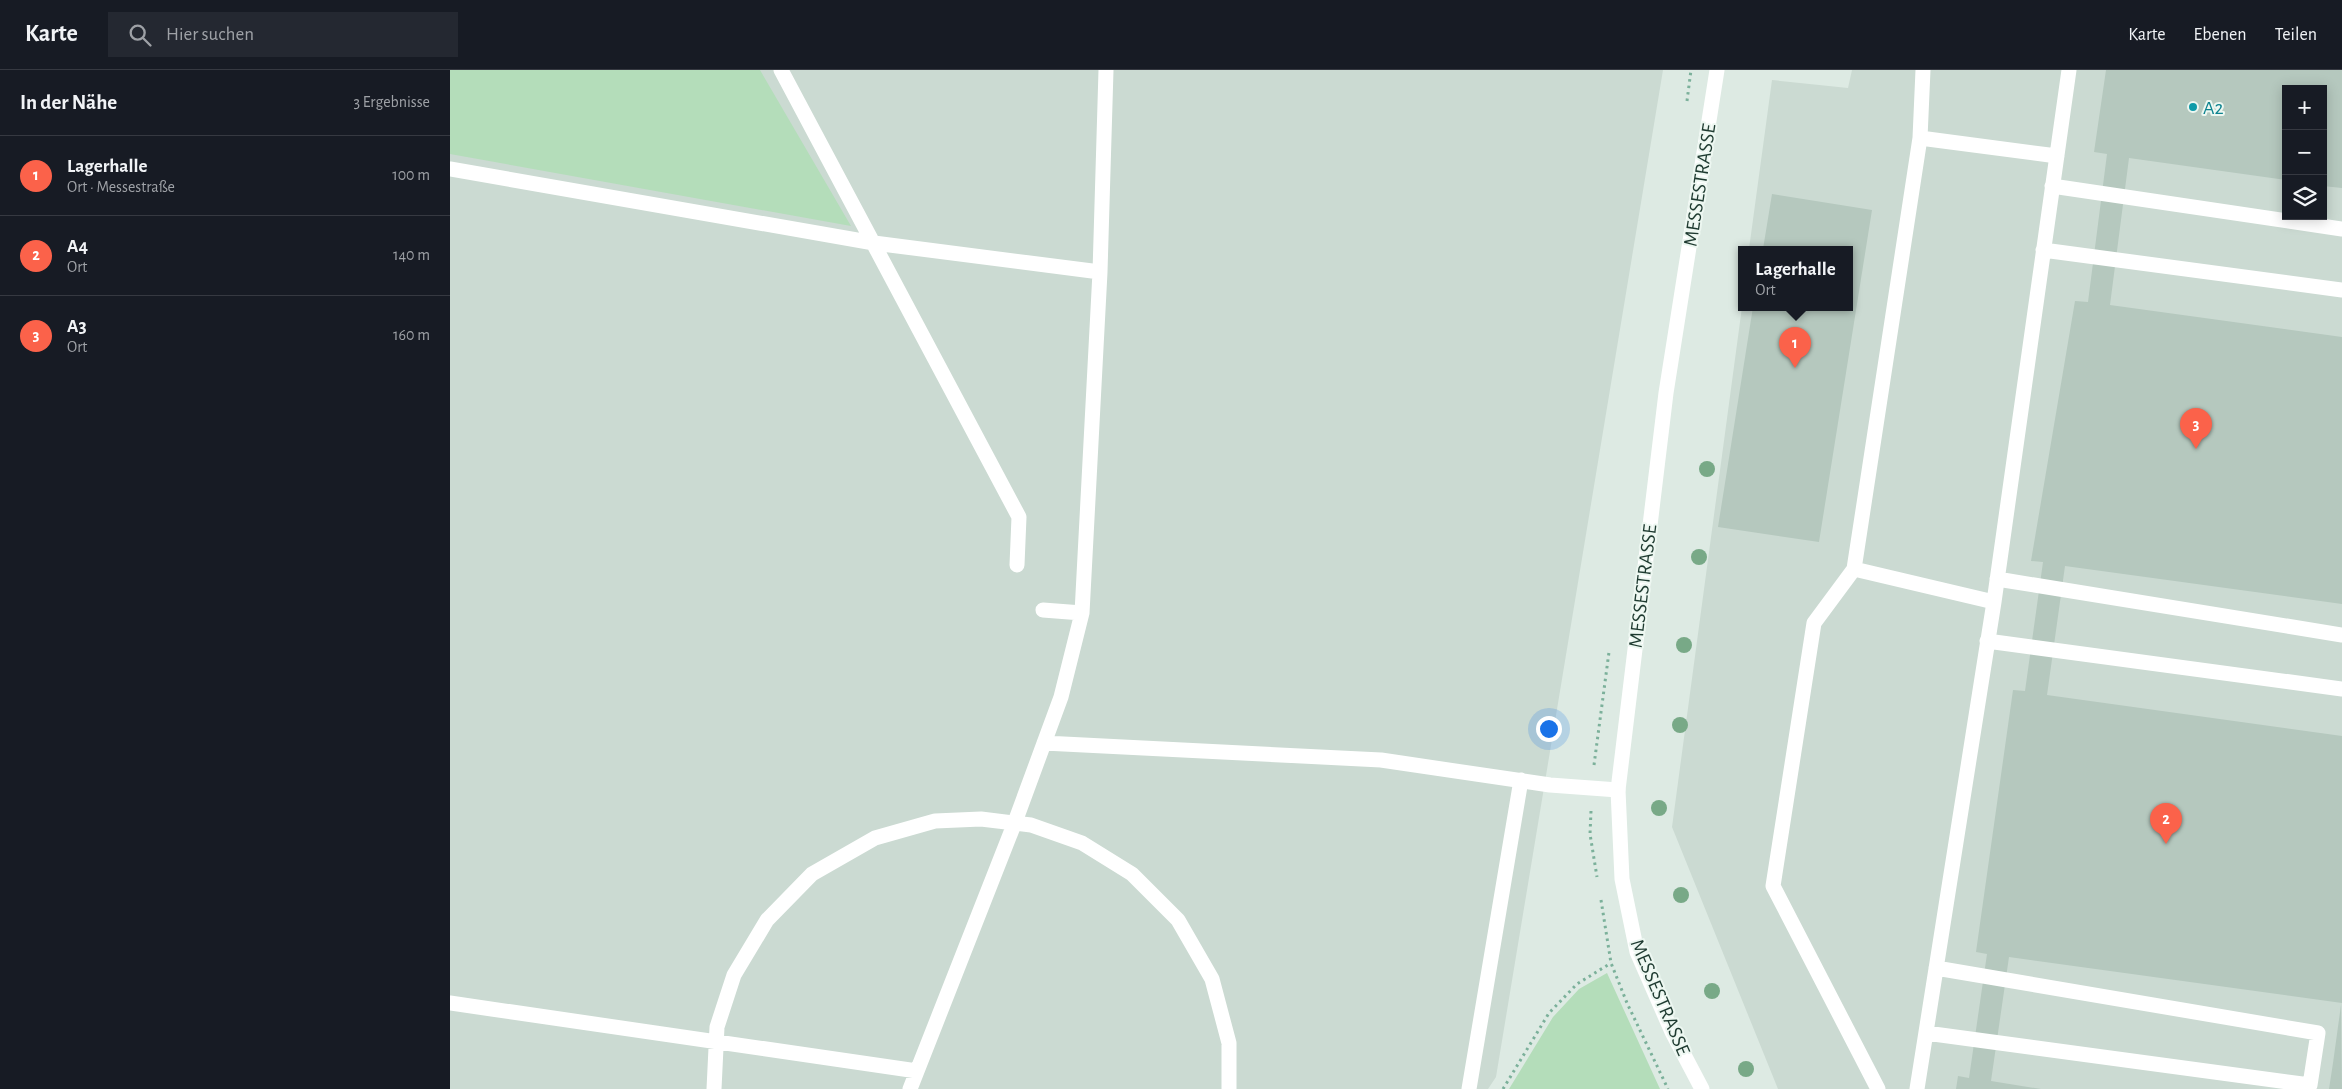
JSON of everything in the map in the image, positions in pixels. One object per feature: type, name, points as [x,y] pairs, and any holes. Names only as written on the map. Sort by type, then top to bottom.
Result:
[{"type":"street","points":[[781,70],[1019,517],[1017,566]]},
{"type":"street","points":[[910,1089],[1016,822],[1061,697],[1082,613],[1100,272],[1106,70]]},
{"type":"street","name":"MESSESTRASSE","points":[[1702,1089],[1672,1032],[1637,952],[1622,879],[1618,790],[1666,393],[1717,70]]},
{"type":"street","points":[[1878,1089],[1773,886],[1814,623],[1854,569],[1920,138],[1923,70]]},
{"type":"street","points":[[1917,1089],[1994,602],[2069,70]]},
{"type":"street","points":[[1920,138],[2057,156]]},
{"type":"street","points":[[450,169],[874,243],[1100,272]]},
{"type":"street","points":[[2052,186],[2342,229]]},
{"type":"street","points":[[2043,250],[2342,290]]},
{"type":"street","points":[[1854,569],[1994,602]]},
{"type":"street","points":[[1997,579],[2342,635]]},
{"type":"street","points":[[1043,610],[1082,613]]},
{"type":"street","points":[[1987,641],[2342,689]]},
{"type":"street","points":[[1044,743],[1381,760],[1521,780],[1618,790]]},
{"type":"street","points":[[1469,1089],[1521,780]]},
{"type":"street","points":[[714,1089],[717,1027],[734,975],[766,920],[812,874],[874,838],[935,821],[981,819],[1032,825],[1082,843],[1132,874],[1178,920],[1212,979],[1229,1043],[1229,1089]]},
{"type":"street","points":[[1926,1033],[2310,1085],[2318,1033],[1936,968]]},
{"type":"street","points":[[450,1003],[917,1071]]},
{"type":"path","points":[[1503,1089],[1549,1013],[1577,984],[1611,963]]},
{"type":"shaded area","points":[[450,70],[1663,70],[1496,1077],[1488,1089],[450,1089]]},
{"type":"shaded area","points":[[1852,70],[2342,70],[2342,1089],[1778,1089],[1672,827],[1741,311],[1853,311],[1853,246],[1749,246],[1772,80],[1848,88]]},
{"type":"green space","points":[[450,70],[760,70],[851,226],[450,154]]},
{"type":"green space","points":[[1607,973],[1660,1089],[1509,1089],[1553,1017],[1579,989]]},
{"type":"building","points":[[2106,70],[2342,70],[2342,188],[2327,186],[2327,85],[2282,85],[2282,179],[2129,158],[2110,305],[2342,337],[2342,604],[2065,566],[2047,695],[2342,736],[2342,1003],[2009,957],[1991,1081],[2041,1089],[1956,1089],[1958,1076],[1969,1078],[1987,954],[1976,952],[2013,690],[2025,691],[2043,562],[2031,561],[2075,301],[2088,302],[2107,154],[2094,152]]},
{"type":"building","points":[[1772,194],[1872,210],[1819,542],[1718,527],[1752,311],[1853,311],[1853,246],[1763,246]]},
{"type":"building","points":[[2341,1005],[2342,1089],[2329,1089],[2333,1063]]},
{"type":"place","name":"A2","points":[[2193,107]]},
{"type":"place","name":"Lagerhalle","points":[[1795,368]]},
{"type":"place","name":"A3","points":[[2196,449]]},
{"type":"place","name":"A4","points":[[2166,844]]}]
